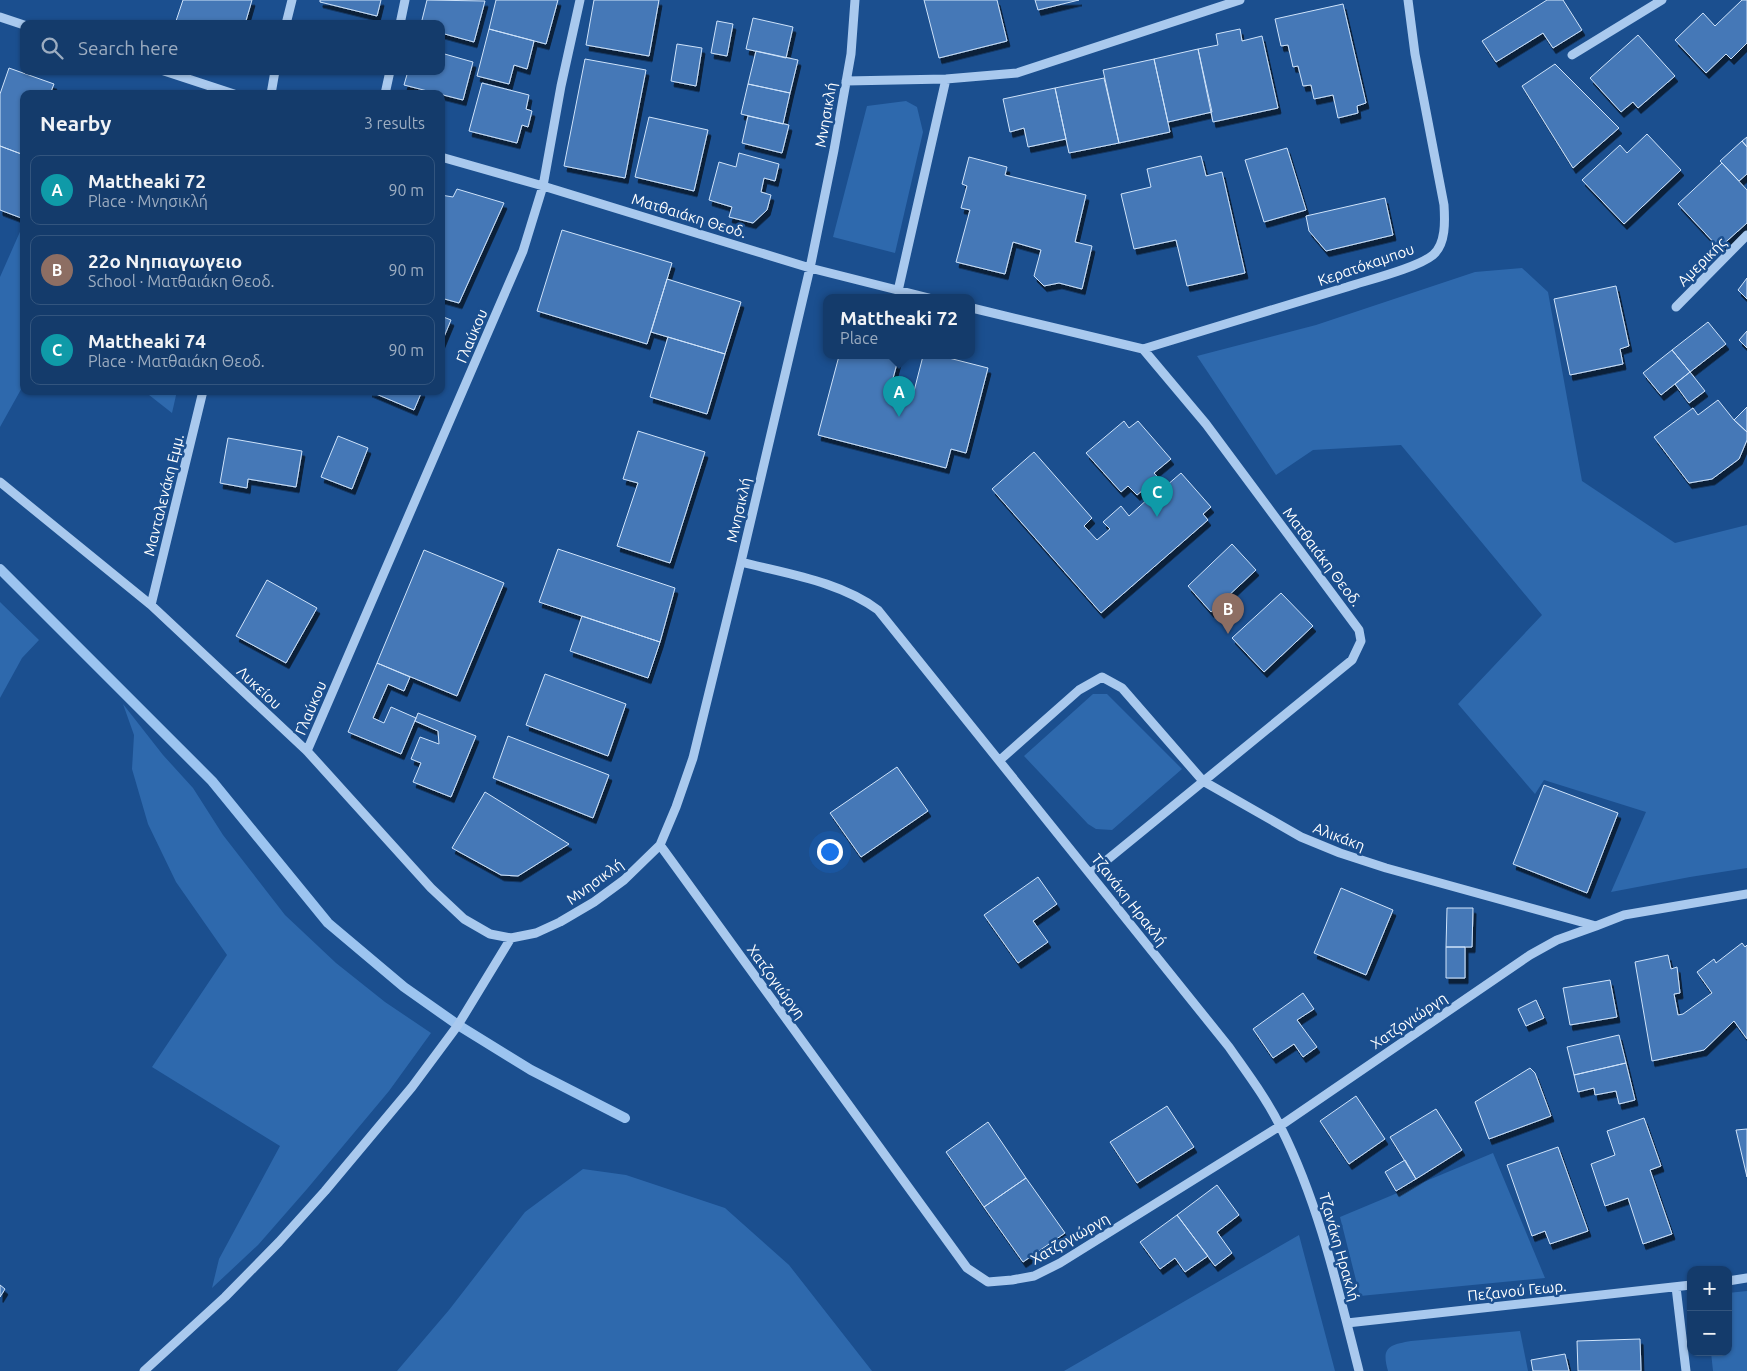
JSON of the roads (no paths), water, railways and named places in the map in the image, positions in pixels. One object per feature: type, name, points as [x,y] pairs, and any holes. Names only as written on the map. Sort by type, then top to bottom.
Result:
[{"type":"street","points":[[287,20],[292,0]]},
{"type":"street","points":[[401,20],[405,0]]},
{"type":"street","name":"Γλαύκου","points":[[307,752],[517,267],[543,186],[561,86],[580,0]]},
{"type":"street","name":"Μνησικλή","points":[[511,938],[536,933],[560,922],[594,902],[624,880],[660,845],[676,807],[693,758],[810,268],[846,81],[854,31],[856,0]]},
{"type":"street","points":[[846,81],[946,79],[1017,73],[1240,0]]},
{"type":"street","name":"Κερατόκαμπου","points":[[1142,349],[1418,264],[1433,255],[1443,236],[1445,221],[1444,205],[1415,54],[1408,0]]},
{"type":"street","points":[[1572,55],[1662,0]]},
{"type":"street","points":[[0,18],[20,24]]},
{"type":"street","points":[[176,75],[222,90]]},
{"type":"street","points":[[272,90],[274,75]]},
{"type":"street","points":[[386,90],[389,75]]},
{"type":"street","points":[[898,291],[946,79]]},
{"type":"street","name":"Ματθαιάκη Θεοδ.","points":[[445,158],[543,186],[810,268],[911,294]]},
{"type":"street","name":"Αμερικής","points":[[1676,307],[1747,235]]},
{"type":"street","points":[[975,309],[1142,349]]},
{"type":"street","name":"Ματθαιάκη Θεοδ.","points":[[1091,873],[1352,660],[1358,651],[1361,641],[1359,630],[1206,424],[1142,349]]},
{"type":"street","name":"Μανταλενάκη Εμμ.","points":[[151,605],[202,395]]},
{"type":"street","name":"Λυκείου","points":[[0,482],[151,605],[307,752],[431,888],[464,919],[490,934],[511,938]]},
{"type":"street","name":"Τζανάκη Ηρακλή","points":[[741,562],[824,583],[855,596],[878,610],[1229,1047],[1258,1089],[1280,1126],[1305,1180],[1359,1371]]},
{"type":"street","name":"Αλικάκη","points":[[1000,760],[1079,690],[1102,676],[1122,688],[1204,781],[1301,837],[1340,853],[1386,868],[1596,926]]},
{"type":"street","name":"Χατζογιώργη","points":[[660,845],[967,1268],[988,1282],[1034,1276],[1060,1263],[1280,1126],[1530,955],[1557,940],[1596,926]]},
{"type":"street","points":[[1596,926],[1633,913],[1747,894]]},
{"type":"street","points":[[144,1371],[238,1283],[279,1242],[325,1191],[412,1086],[458,1025],[511,938]]},
{"type":"street","points":[[1732,1280],[1747,1278]]},
{"type":"street","name":"Πεζανού Γεωρ.","points":[[1347,1324],[1687,1285]]},
{"type":"street","points":[[1676,1286],[1686,1371]]},
{"type":"waterway","points":[[0,569],[212,781],[328,923],[404,987],[458,1025],[531,1070],[625,1118]]},
{"type":"place","name":"Mattheaki 72","points":[[899,417]]},
{"type":"place","name":"Mattheaki 74","points":[[1157,517]]},
{"type":"place","name":"22ο Νηπιαγωγειο","points":[[1228,634]]}]
